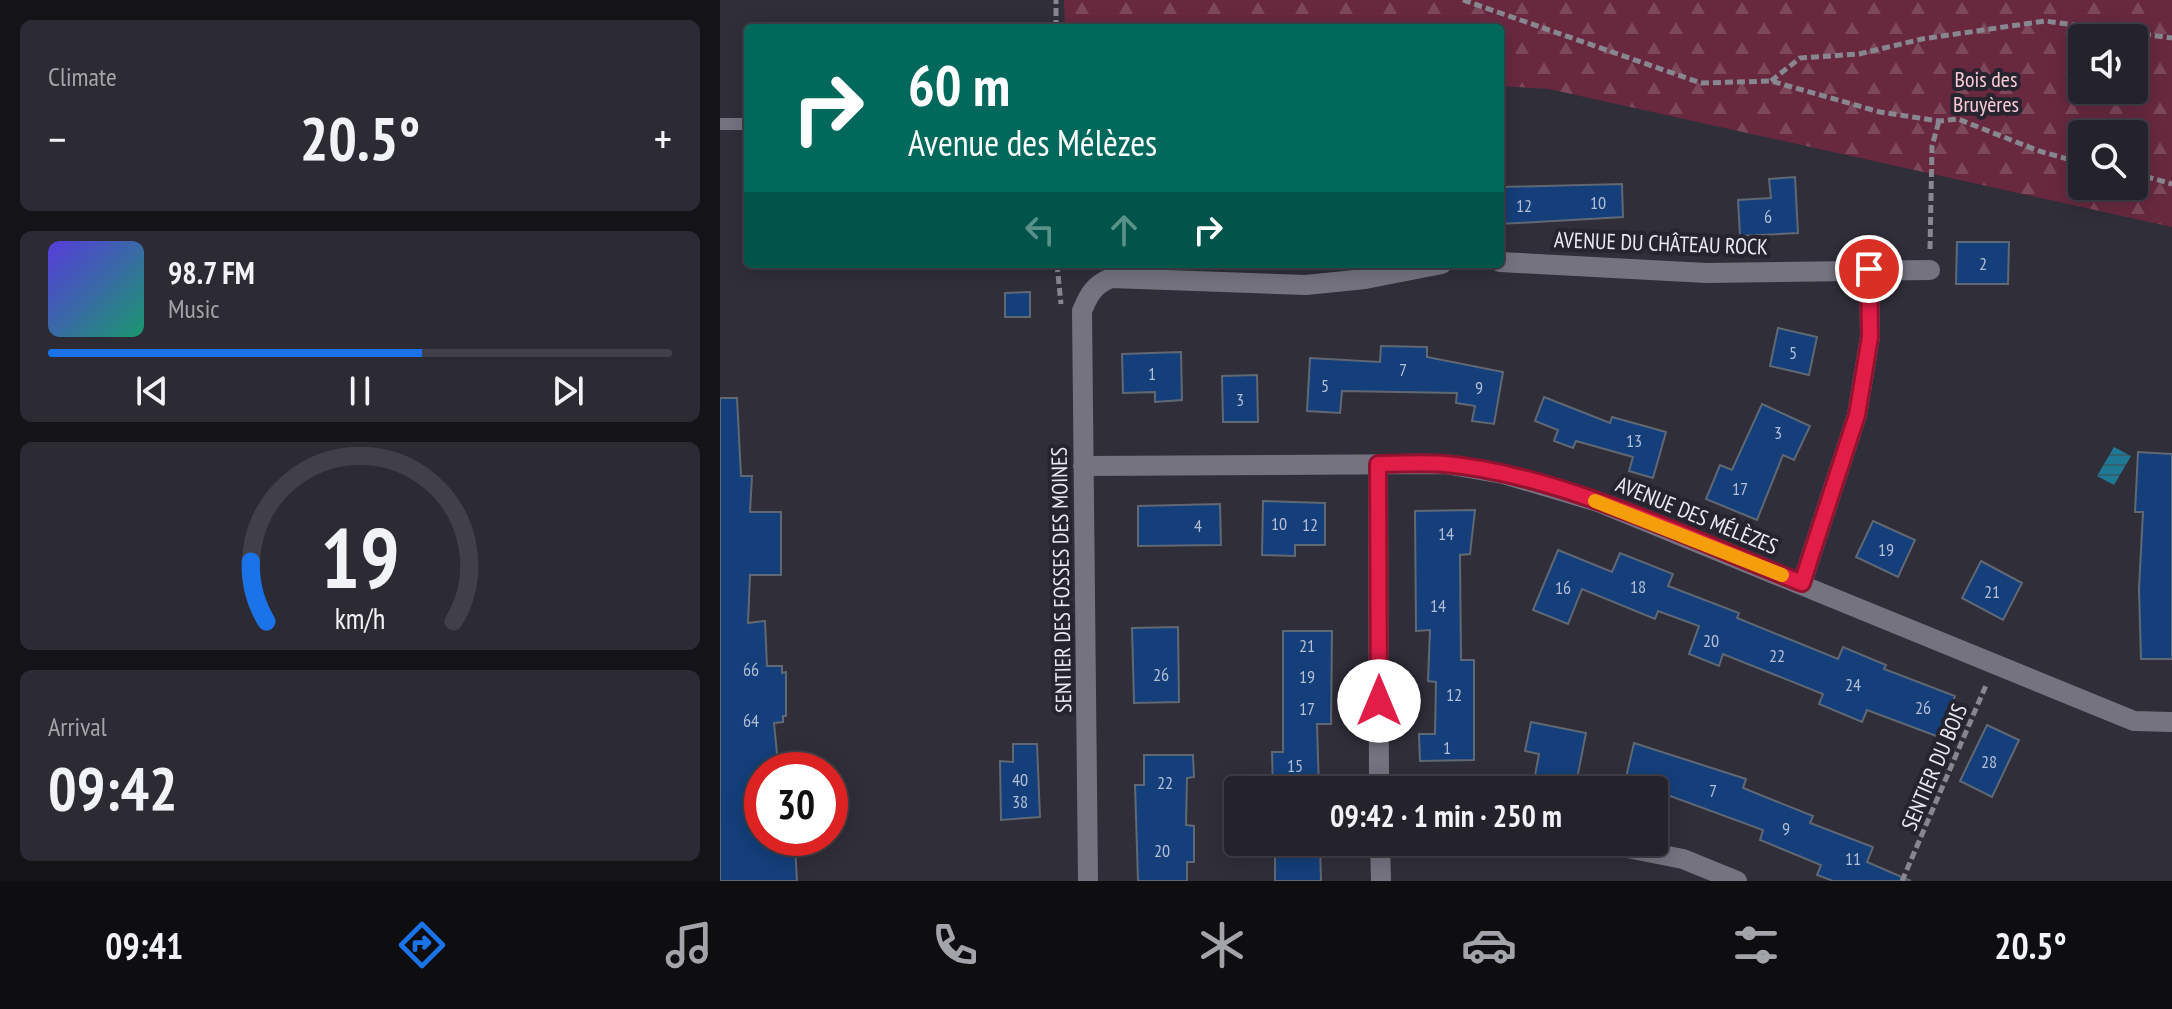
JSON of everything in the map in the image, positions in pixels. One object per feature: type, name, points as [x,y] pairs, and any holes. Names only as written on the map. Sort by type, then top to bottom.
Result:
[{"type":"street","name":"AVENUE DU CHÂTEAU ROCK","points":[[1504,262],[1706,273],[1930,270]]},
{"type":"street","name":"SENTIER DES FOSSES DES MOINES","points":[[1088,881],[1082,311],[1098,284],[1111,278],[1143,276],[1245,285],[1306,285],[1365,279],[1421,268]]},
{"type":"street","points":[[1802,583],[1857,415],[1870,337],[1869,269]]},
{"type":"street","points":[[1378,464],[1379,776]]},
{"type":"street","name":"AVENUE DES MÉLÈZES","points":[[1083,466],[1445,464],[1503,474],[1598,502],[2134,721],[2172,722]]},
{"type":"street","points":[[1380,856],[1381,881]]},
{"type":"street","points":[[1668,856],[1737,881]]},
{"type":"lane","points":[[720,124],[744,124]]},
{"type":"path","points":[[1056,0],[1056,24]]},
{"type":"path","points":[[1463,0],[1701,83],[1771,81],[1880,112],[1939,121],[1958,119],[2027,147],[2068,159]]},
{"type":"path","points":[[1771,81],[1800,58],[1859,54],[1922,39],[2045,21],[2172,38]]},
{"type":"path","points":[[1930,270],[1932,146],[1939,121]]},
{"type":"path","points":[[2148,177],[2172,184]]},
{"type":"path","name":"SENTIER DU BOIS","points":[[1902,881],[1995,665]]},
{"type":"green space","name":"Bois des Bruyères","points":[[1064,0],[2172,0],[2172,227],[1549,89],[1504,86],[1504,24],[1065,24]]},
{"type":"water","points":[[2114,447],[2131,456],[2114,485],[2097,476]]},
{"type":"building","points":[[1795,177],[1798,233],[1740,236],[1738,200],[1771,198],[1769,179]]},
{"type":"building","points":[[1622,184],[1623,217],[1504,224],[1504,187]]},
{"type":"building","points":[[1957,242],[2009,242],[2008,284],[1956,284]]},
{"type":"building","points":[[1030,292],[1030,317],[1005,317],[1005,293]]},
{"type":"building","points":[[1778,328],[1817,337],[1809,375],[1770,366]]},
{"type":"building","points":[[1381,346],[1427,347],[1427,357],[1503,372],[1494,424],[1472,421],[1475,406],[1456,403],[1457,393],[1342,391],[1340,413],[1307,411],[1310,358],[1380,362]]},
{"type":"building","points":[[1181,352],[1182,400],[1155,402],[1155,392],[1123,393],[1122,354]]},
{"type":"building","points":[[1257,375],[1258,422],[1223,422],[1222,376]]},
{"type":"building","points":[[1544,397],[1610,423],[1612,417],[1666,432],[1653,478],[1629,471],[1633,457],[1576,441],[1573,448],[1554,441],[1558,430],[1535,421]]},
{"type":"building","points":[[720,398],[737,398],[741,476],[752,476],[750,512],[781,512],[781,575],[750,575],[748,623],[765,621],[767,666],[782,666],[782,673],[786,672],[786,716],[783,716],[783,722],[774,723],[777,752],[744,752],[744,856],[796,856],[797,881],[720,881]]},
{"type":"building","points":[[1762,404],[1810,426],[1794,460],[1783,455],[1757,520],[1706,499],[1720,465],[1732,470]]},
{"type":"building","points":[[2138,452],[2172,454],[2172,659],[2141,659],[2139,589],[2143,512],[2135,512]]},
{"type":"building","points":[[1263,501],[1325,503],[1325,545],[1295,545],[1295,556],[1262,555]]},
{"type":"building","points":[[1220,504],[1221,545],[1138,546],[1138,506]]},
{"type":"building","points":[[1475,510],[1470,554],[1460,555],[1461,660],[1474,660],[1474,760],[1420,761],[1419,734],[1435,734],[1436,682],[1428,681],[1430,630],[1416,631],[1415,511]]},
{"type":"building","points":[[1873,521],[1915,540],[1898,577],[1856,557]]},
{"type":"building","points":[[1558,550],[1612,572],[1620,553],[1673,574],[1668,586],[1739,613],[1737,618],[1838,659],[1843,647],[1886,665],[1884,669],[1955,696],[1939,737],[1867,710],[1862,722],[1819,704],[1823,694],[1723,654],[1719,666],[1689,654],[1699,626],[1658,611],[1655,619],[1582,589],[1568,624],[1533,610]]},
{"type":"building","points":[[1981,561],[2022,583],[2003,620],[1962,598]]},
{"type":"building","points":[[1178,627],[1179,702],[1134,703],[1132,628]]},
{"type":"building","points":[[1283,631],[1332,631],[1331,724],[1317,724],[1319,776],[1273,776],[1272,752],[1283,752]]},
{"type":"building","points":[[1531,722],[1586,733],[1578,776],[1535,776],[1539,754],[1525,751]]},
{"type":"building","points":[[1987,725],[2019,740],[1992,797],[1960,781]]},
{"type":"building","points":[[1634,743],[1746,779],[1743,788],[1813,816],[1810,823],[1873,847],[1867,862],[1911,881],[1833,881],[1817,875],[1821,865],[1760,840],[1763,830],[1668,795],[1668,776],[1626,776]]},
{"type":"building","points":[[1013,744],[1037,744],[1040,817],[1001,820],[1000,761],[1013,762]]},
{"type":"building","points":[[1144,755],[1193,755],[1194,777],[1187,778],[1186,825],[1194,826],[1194,862],[1187,862],[1187,881],[1138,881],[1135,785],[1144,785]]},
{"type":"building","points":[[1275,856],[1320,856],[1321,881],[1275,881]]},
{"type":"slow traffic","points":[[1595,501],[1782,575]]},
{"type":"route","points":[[1379,701],[1378,464],[1445,464],[1503,474],[1598,502],[1802,583],[1857,415],[1870,337],[1869,269]]}]
